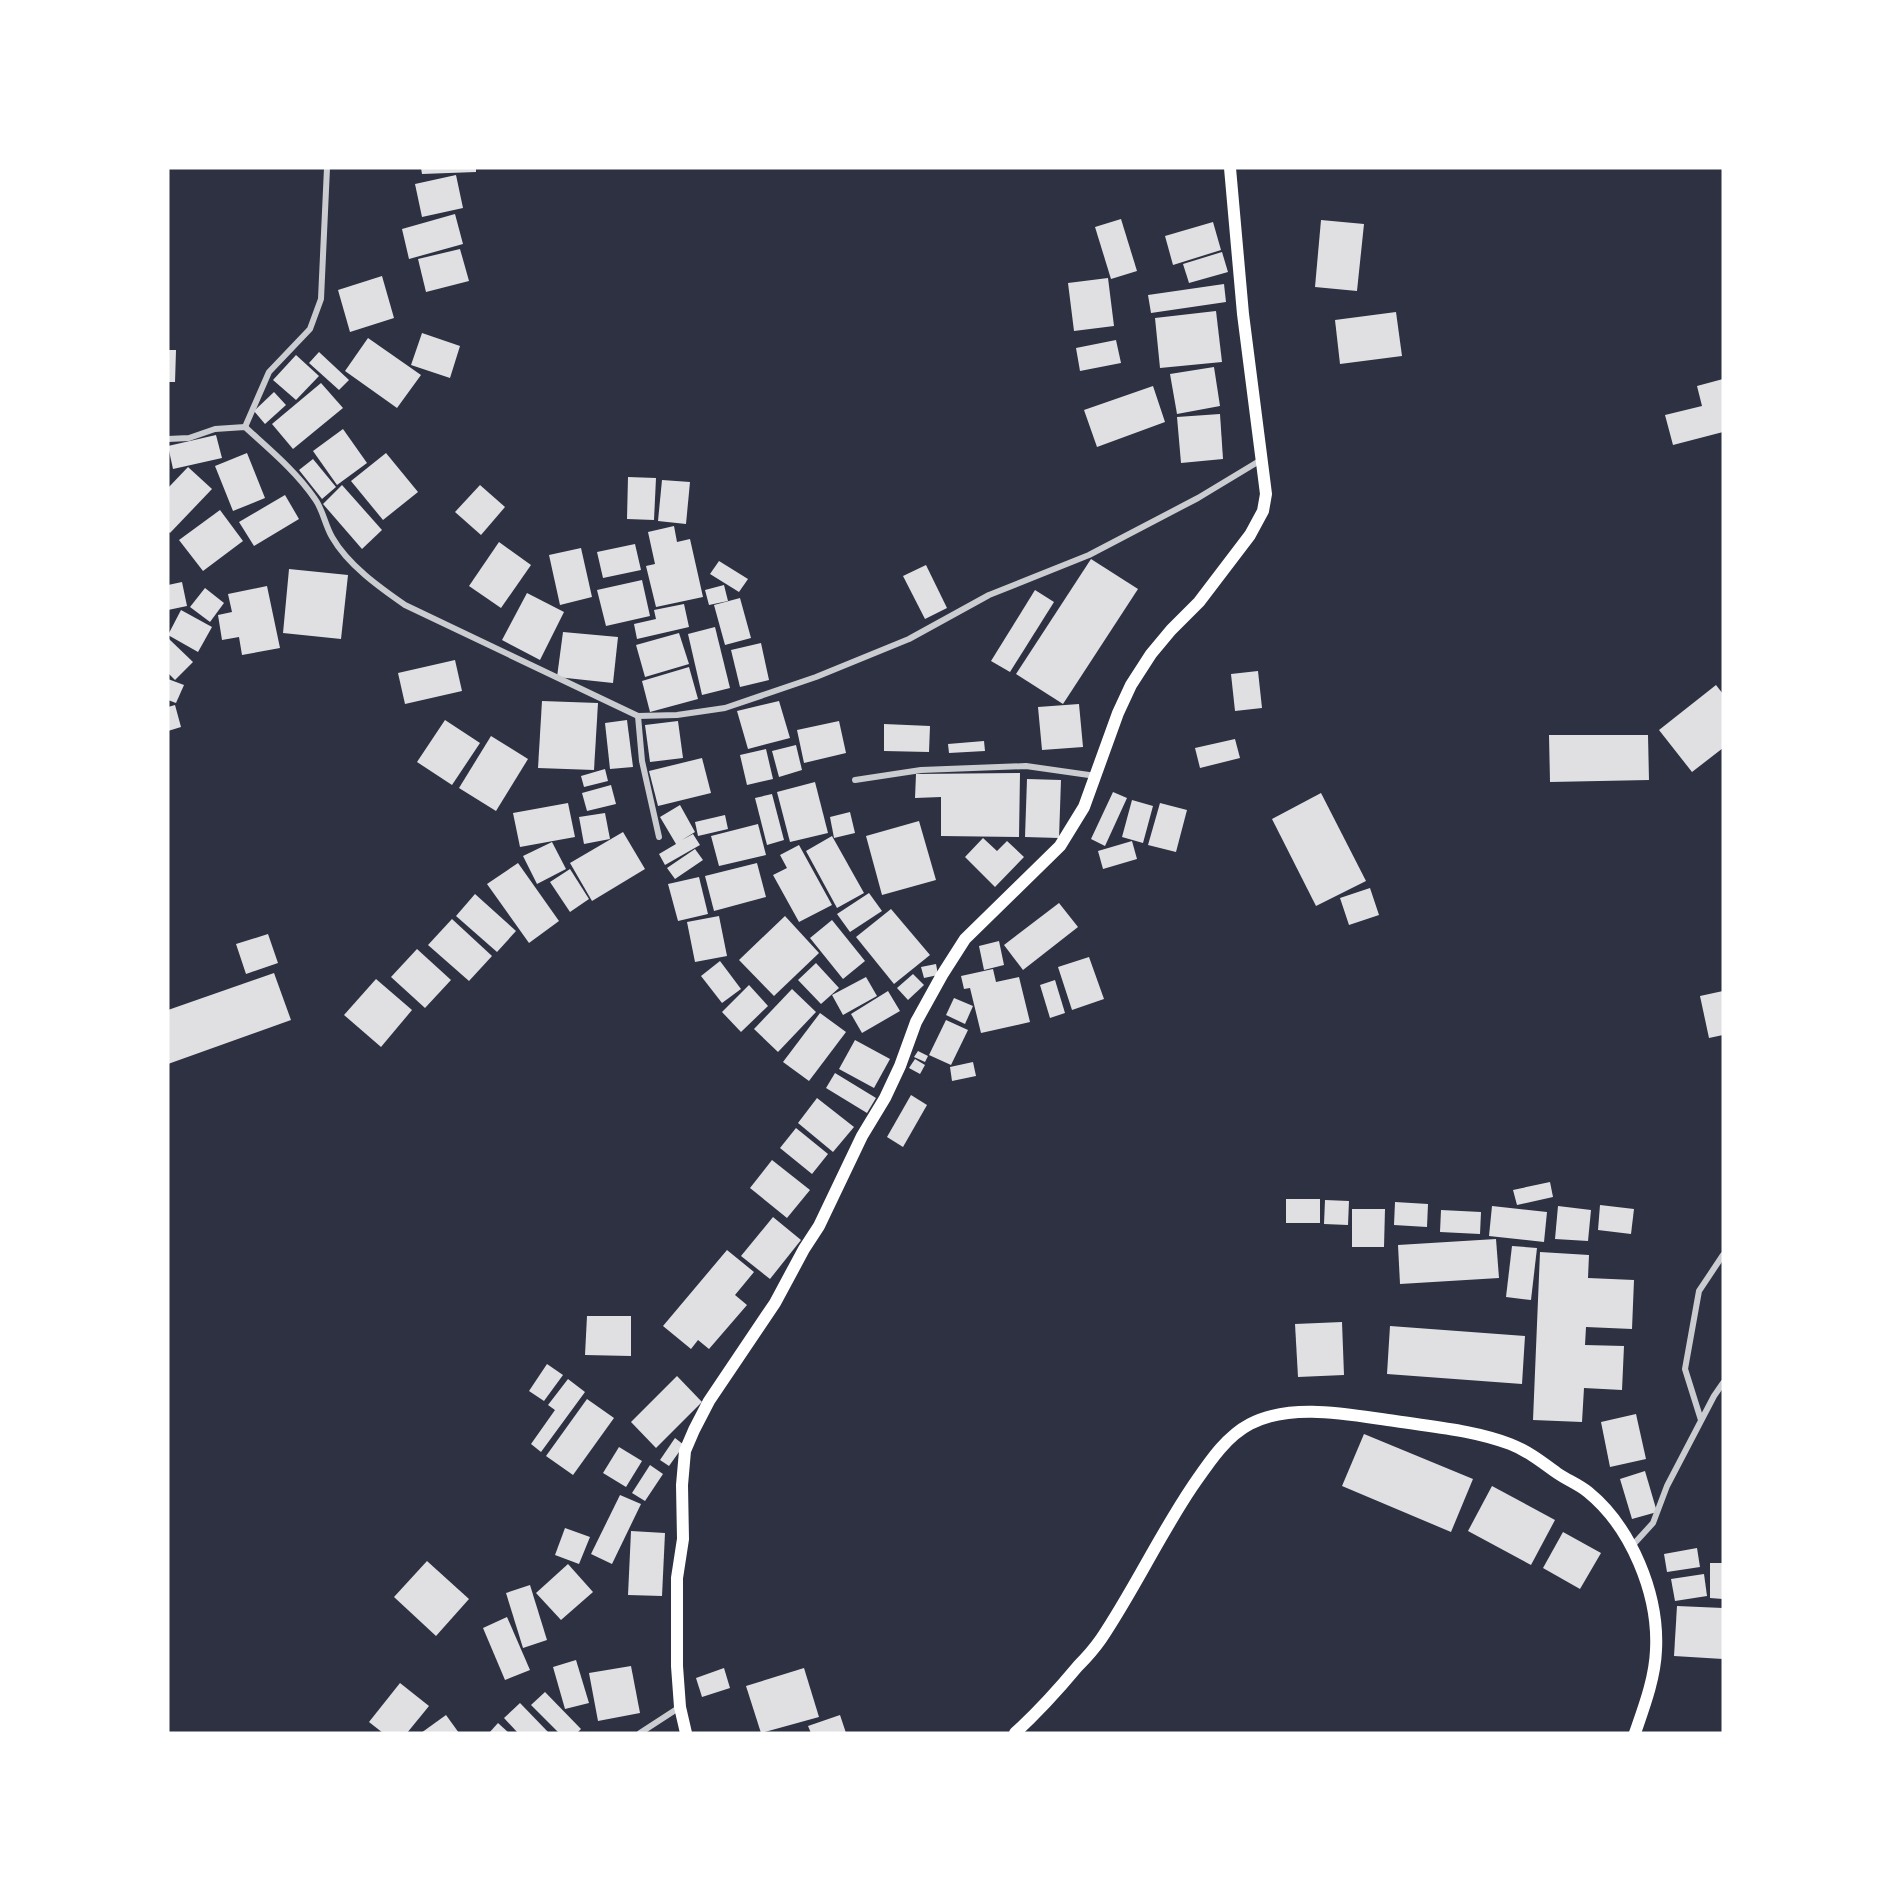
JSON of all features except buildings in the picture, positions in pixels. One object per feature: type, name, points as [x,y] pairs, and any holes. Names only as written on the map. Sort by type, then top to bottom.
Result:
[{"type":"main road","points":[[686,1733],[680,1707],[677,1666],[677,1578],[683,1539],[682,1485],[685,1452],[694,1430],[715,1392],[775,1303],[804,1248],[819,1226],[862,1136],[895,1076],[916,1022],[942,975],[965,939],[1060,846],[1084,807],[1125,696],[1171,630],[1198,602],[1242,547],[1260,520],[1266,494],[1242,314],[1230,168]]},
{"type":"main road","points":[[1015,1733],[1044,1706],[1100,1641],[1180,1505],[1209,1463],[1233,1436],[1250,1424],[1270,1417],[1330,1411],[1454,1430],[1509,1444],[1529,1453],[1586,1490],[1608,1512],[1632,1546],[1646,1584],[1654,1619],[1656,1643],[1649,1688],[1635,1733]]},
{"type":"street","points":[[245,427],[269,372],[310,329],[321,299],[327,168]]},
{"type":"street","points":[[168,439],[189,438],[215,429],[245,427],[293,472],[316,500],[332,536],[343,553],[384,591],[405,605],[638,716],[677,715],[725,708],[816,677],[878,652],[909,639],[989,595],[1089,555],[1198,498],[1261,460]]},
{"type":"street","points":[[638,716],[642,760],[659,837]]},
{"type":"street","points":[[855,780],[921,770],[1026,766],[1097,776]]},
{"type":"street","points":[[1701,1420],[1685,1369],[1699,1291],[1723,1255]]},
{"type":"street","points":[[1632,1546],[1653,1523],[1667,1486],[1723,1383]]},
{"type":"street","points":[[640,1733],[680,1707]]}]
